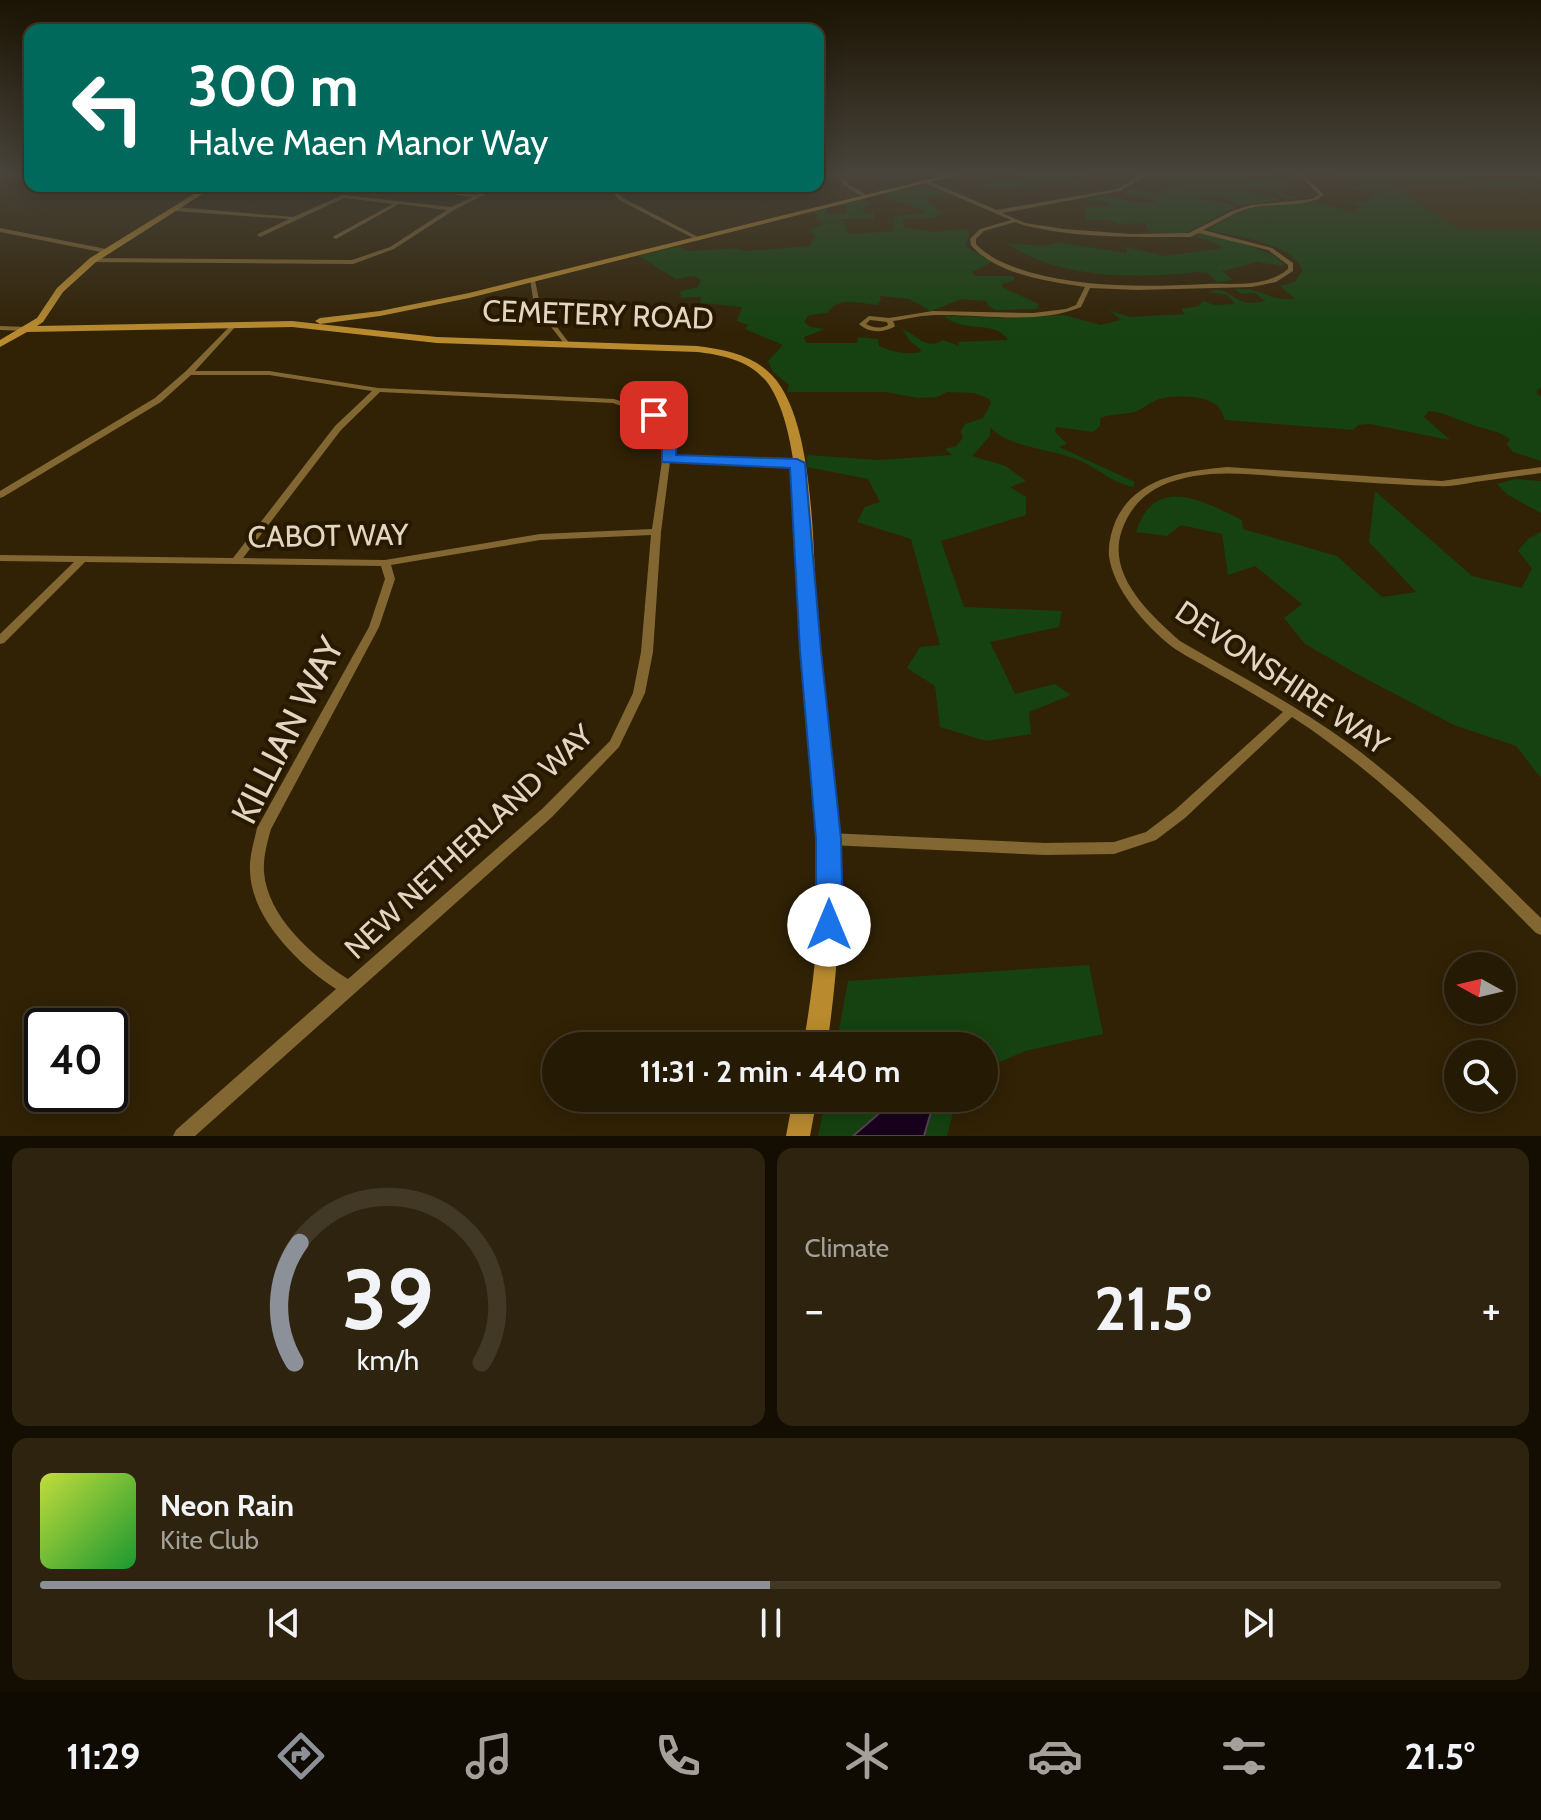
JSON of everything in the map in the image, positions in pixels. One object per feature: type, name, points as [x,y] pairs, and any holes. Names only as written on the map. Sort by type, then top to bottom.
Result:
[{"type":"street","points":[[0,344],[40,320],[69,280],[93,260],[145,227]]},
{"type":"street","points":[[260,235],[276,227]]},
{"type":"street","points":[[336,237],[354,227]]},
{"type":"street","points":[[93,260],[353,262],[392,248],[424,227]]},
{"type":"street","points":[[676,227],[697,238]]},
{"type":"street","points":[[292,324],[369,316],[532,280],[739,227]]},
{"type":"street","points":[[993,227],[982,230],[973,239],[973,244],[988,258],[1011,268],[1087,288],[1256,284],[1280,280],[1291,270],[1291,264],[1270,249],[1199,231]]},
{"type":"street","points":[[1044,227],[1116,235],[1178,237],[1206,227]]},
{"type":"street","points":[[0,230],[106,251]]},
{"type":"street","points":[[532,280],[537,305],[568,345]]},
{"type":"street","points":[[889,320],[933,313],[1033,315],[1067,311],[1079,306],[1087,288]]},
{"type":"street","points":[[0,495],[158,400],[189,373],[235,324]]},
{"type":"street","name":"CEMETERY ROAD","points":[[28,329],[292,324],[382,336],[697,349],[748,359],[761,368],[783,401],[797,463],[810,651],[829,839],[829,925],[817,1032]]},
{"type":"street","points":[[0,328],[28,329]]},
{"type":"street","name":"NEW NETHERLAND WAY","points":[[182,1136],[547,813],[615,744],[639,693],[647,652],[656,532],[668,459],[668,429],[654,415],[634,405],[593,399],[378,390],[269,373],[189,373]]},
{"type":"street","points":[[235,562],[338,428],[378,390]]},
{"type":"street","points":[[668,459],[797,463]]},
{"type":"street","name":"DEVONSHIRE WAY","points":[[1541,470],[1442,484],[1227,470],[1172,479],[1143,493],[1126,511],[1115,531],[1115,568],[1124,587],[1176,644],[1291,711],[1345,748],[1394,788],[1541,928]]},
{"type":"street","name":"CABOT WAY","points":[[0,558],[385,563],[540,537],[656,532]]},
{"type":"street","points":[[0,640],[83,559]]},
{"type":"street","name":"KILLIAN WAY","points":[[349,989],[324,975],[293,944],[268,908],[257,879],[257,854],[264,828],[374,627],[390,579],[385,563]]},
{"type":"street","points":[[829,839],[1089,850],[1136,842],[1151,836],[1180,814],[1291,711]]},
{"type":"street","points":[[798,1136],[802,1112]]},
{"type":"shaded area","points":[[1437,227],[1541,227],[1541,233]]},
{"type":"shaded area","points":[[881,1112],[931,1112],[924,1136],[853,1136]]},
{"type":"green space","points":[[816,227],[846,227],[848,234],[894,231],[893,227],[931,232],[966,229],[970,233],[965,246],[992,262],[972,272],[975,276],[1013,276],[1014,280],[1002,284],[1002,287],[1039,304],[1037,309],[996,310],[988,306],[987,301],[961,299],[931,311],[909,299],[880,296],[877,305],[844,302],[827,313],[809,315],[804,322],[810,327],[825,329],[804,337],[806,343],[857,343],[858,337],[878,339],[879,346],[905,353],[921,352],[902,329],[931,344],[943,340],[959,346],[958,342],[1008,340],[995,330],[961,324],[944,316],[1008,318],[1064,315],[1101,325],[1121,320],[1109,310],[1129,317],[1185,314],[1181,309],[1199,306],[1203,301],[1214,305],[1235,304],[1227,295],[1209,292],[1215,290],[1225,291],[1247,303],[1265,301],[1255,293],[1241,294],[1235,289],[1295,299],[1280,286],[1295,282],[1303,270],[1286,252],[1261,242],[1208,230],[1213,227],[1456,227],[1541,230],[1541,387],[1536,392],[1541,397],[1541,461],[1513,452],[1507,444],[1510,439],[1501,434],[1429,411],[1424,417],[1450,440],[1370,424],[1358,425],[1353,430],[1225,420],[1215,404],[1182,396],[1159,399],[1135,412],[1100,418],[1100,426],[1093,432],[1056,427],[1055,432],[1067,444],[1059,447],[1135,482],[1133,487],[1119,483],[1072,457],[1009,440],[990,427],[990,436],[972,456],[1006,466],[1026,481],[1010,487],[1026,497],[1026,515],[941,541],[964,607],[1062,611],[1059,627],[990,642],[1015,694],[1055,684],[1071,695],[1029,712],[1031,734],[986,741],[940,727],[935,686],[907,668],[920,647],[940,645],[911,539],[857,522],[865,507],[880,502],[868,479],[807,467],[807,455],[877,460],[952,455],[945,449],[956,446],[963,438],[961,431],[965,424],[983,418],[991,403],[988,398],[974,393],[947,392],[937,397],[918,398],[886,392],[787,392],[789,385],[773,372],[768,361],[783,345],[745,329],[749,325],[737,321],[742,307],[701,303],[700,297],[681,298],[680,291],[698,287],[701,280],[694,276],[676,279],[639,256],[678,246],[688,251],[737,248],[744,251],[810,246],[815,236],[809,230]]},
{"type":"green space","points":[[1147,227],[1197,227],[1183,234],[1149,232]]},
{"type":"green space","points":[[1203,233],[1273,255],[1283,263],[1282,266],[1257,262],[1222,271],[1233,280],[1217,282],[1208,273],[1197,272],[1098,274],[1050,264],[1006,243],[1046,246],[1056,242],[1126,253],[1127,247],[1165,256],[1222,248],[1195,235]]},
{"type":"green space","points":[[1515,479],[1541,481],[1541,513],[1508,495],[1497,484]]},
{"type":"green space","points":[[1375,491],[1472,576],[1522,588],[1532,568],[1518,551],[1528,539],[1541,532],[1541,778],[1516,746],[1454,725],[1305,644],[1284,618],[1302,604],[1255,566],[1228,575],[1222,534],[1181,525],[1167,536],[1136,532],[1144,514],[1155,503],[1168,497],[1196,500],[1242,520],[1243,529],[1337,556],[1382,597],[1416,592],[1369,542]]},
{"type":"green space","points":[[1089,965],[1103,1034],[1025,1051],[998,1063],[998,1032],[839,1032],[848,981]]},
{"type":"green space","points":[[823,1112],[953,1112],[947,1136],[818,1136]]},
{"type":"route","points":[[654,415],[664,423],[670,434],[668,459],[797,463],[803,514],[810,651],[829,839],[829,925]]}]
